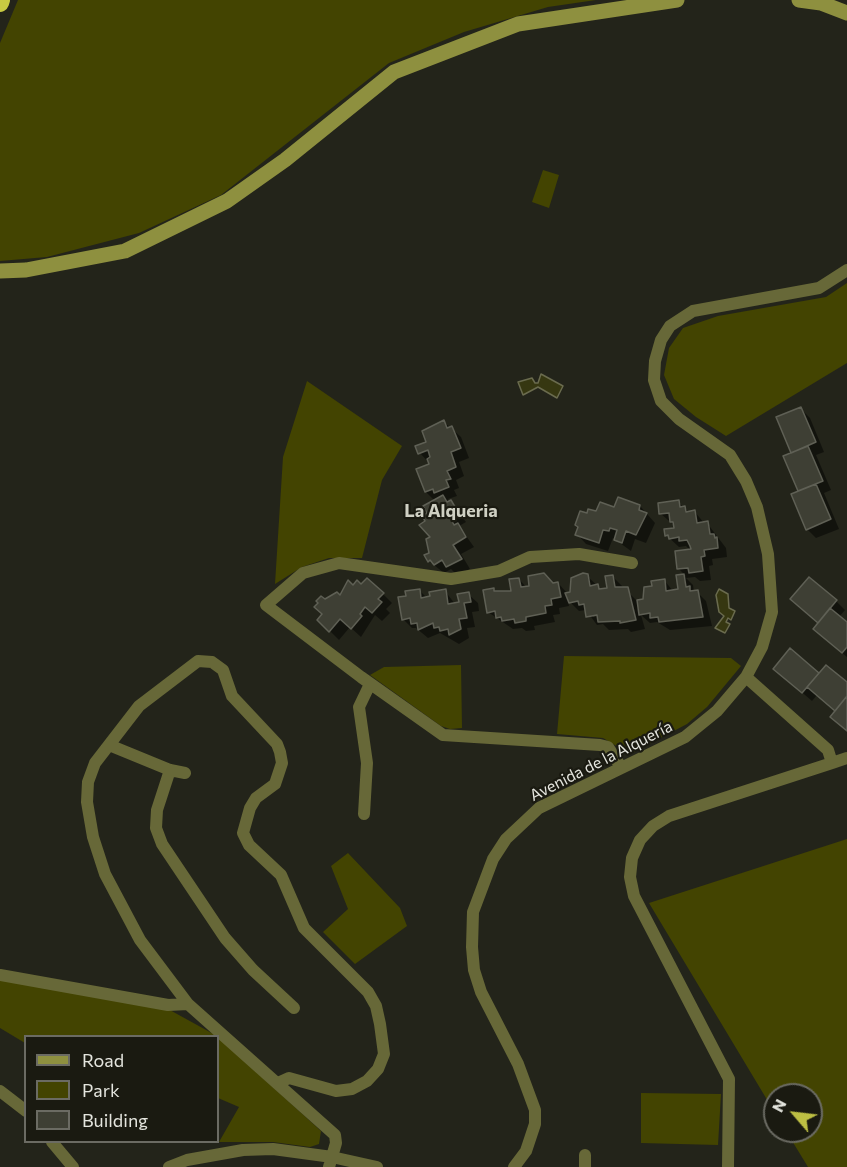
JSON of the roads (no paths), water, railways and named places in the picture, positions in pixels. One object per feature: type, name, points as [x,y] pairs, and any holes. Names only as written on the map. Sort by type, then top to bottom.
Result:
[{"type":"main road","points":[[0,271],[26,270],[126,251],[227,201],[285,160],[394,72],[518,24],[677,0]]},
{"type":"main road","points":[[799,0],[821,3],[847,13]]},
{"type":"street","name":"Avenida de la Alquería","points":[[514,1167],[526,1151],[535,1124],[535,1110],[518,1064],[481,992],[474,970],[472,947],[473,912],[493,859],[522,822],[539,808],[685,737],[717,711],[747,677],[762,647],[772,612],[768,554],[757,507],[739,466],[730,455],[679,419],[661,401],[654,380],[655,361],[661,340],[670,326],[693,310],[819,288],[847,270]]},
{"type":"street","points":[[621,767],[608,747],[600,745],[443,735],[370,684],[266,605],[303,573],[339,564],[451,579],[499,571],[530,557],[579,554],[632,563]]},
{"type":"street","points":[[278,1083],[289,1078],[336,1091],[352,1089],[367,1081],[378,1069],[384,1054],[376,1006],[368,992],[304,928],[281,875],[260,858],[243,833],[252,803],[275,784],[282,763],[277,744],[232,696],[223,670],[218,665],[205,660],[192,664],[139,706],[95,763],[88,782],[89,814],[102,865],[140,940],[188,1004],[335,1135],[330,1162]]},
{"type":"street","points":[[747,677],[828,750],[832,763]]},
{"type":"street","points":[[364,814],[367,763],[359,707],[370,684]]},
{"type":"street","points":[[109,745],[170,770],[185,773]]},
{"type":"street","points":[[728,1167],[729,1079],[634,896],[630,877],[632,858],[640,840],[653,826],[669,816],[847,758]]},
{"type":"street","points":[[170,770],[157,810],[156,828],[162,844],[225,938],[253,970],[294,1008]]},
{"type":"street","points":[[0,975],[168,1005],[188,1004]]},
{"type":"street","points":[[0,1091],[24,1109]]},
{"type":"street","points":[[53,1143],[73,1167]]},
{"type":"street","points":[[169,1167],[187,1160],[243,1150],[273,1149],[330,1162],[377,1167]]},
{"type":"district","name":"La Alqueria","points":[[451,511]]}]
